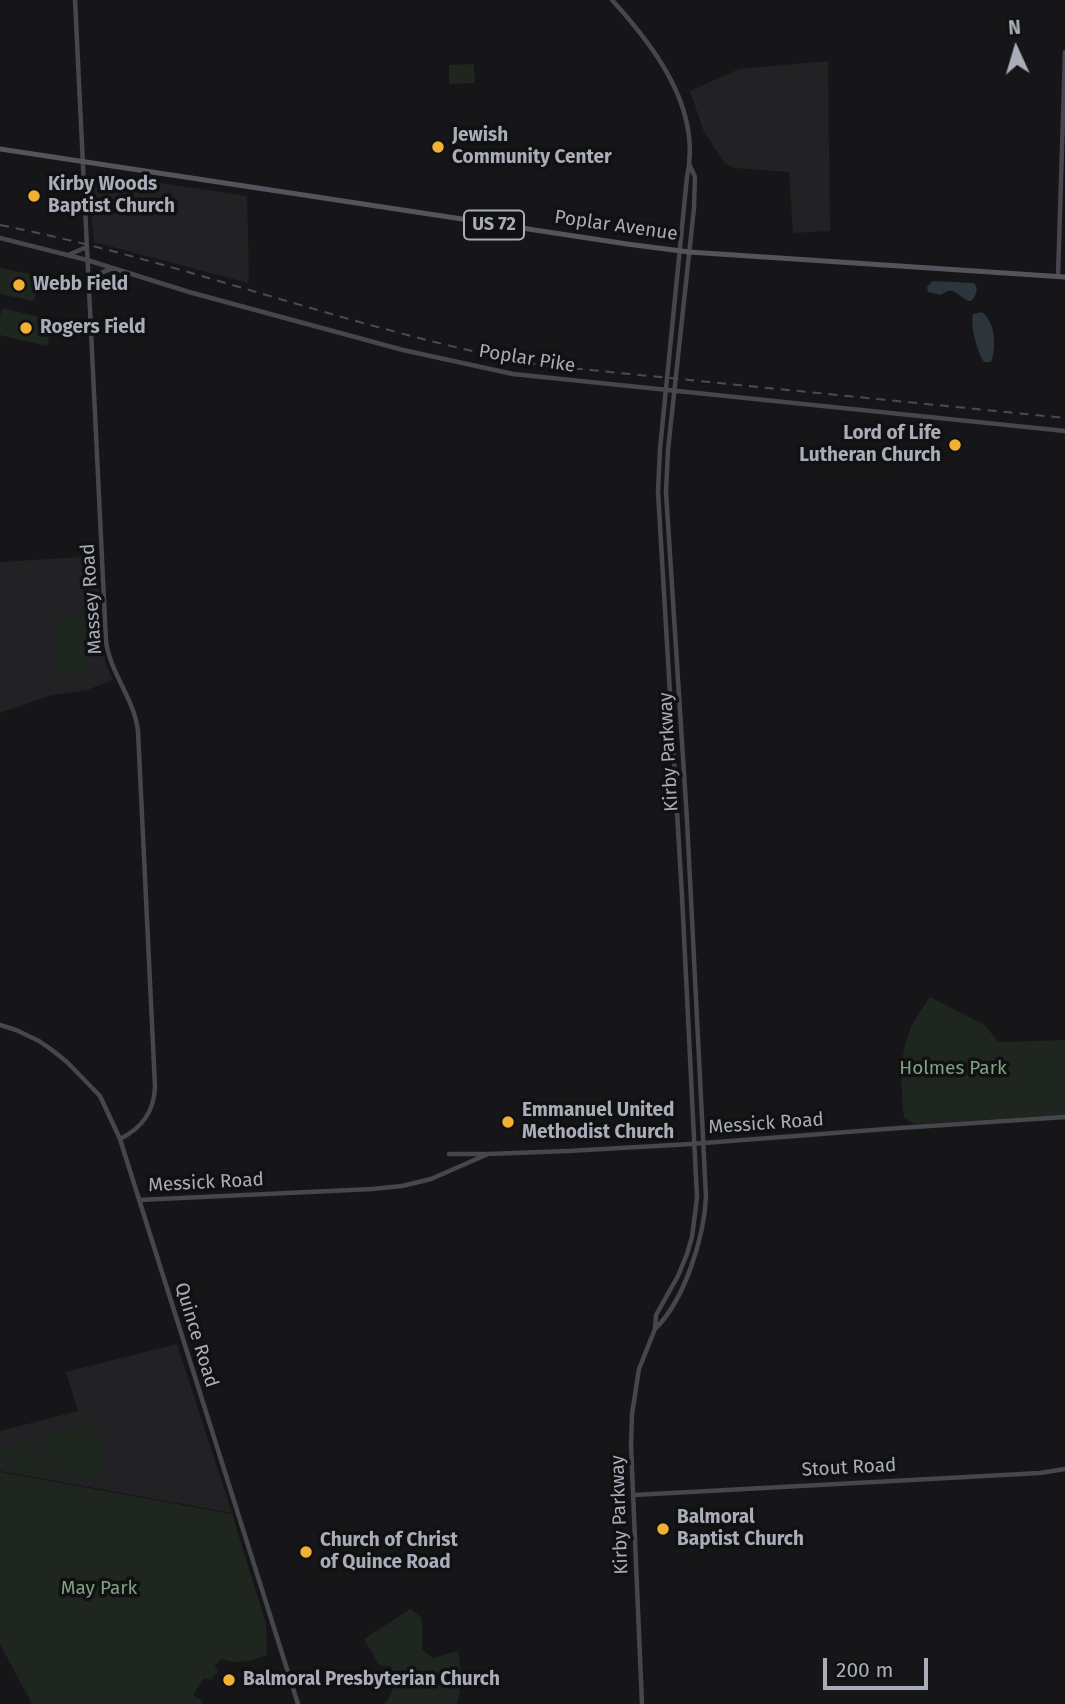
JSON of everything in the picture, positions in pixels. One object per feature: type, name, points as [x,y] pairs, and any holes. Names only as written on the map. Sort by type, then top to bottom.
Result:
[{"type":"main road","name":"Massey Road","points":[[75,0],[106,646],[134,710],[138,731],[155,1087],[153,1105],[148,1116],[139,1127],[120,1139]]},
{"type":"main road","name":"Kirby Parkway","points":[[612,0],[650,44],[671,80],[685,119],[690,164],[660,449],[658,492],[697,1198],[692,1237],[678,1276],[656,1315],[655,1329],[639,1369],[632,1414],[642,1704]]},
{"type":"main road","points":[[1058,277],[1065,52]]},
{"type":"main road","name":"Poplar Avenue","points":[[0,149],[681,251],[1065,277]]},
{"type":"main road","name":"Kirby Parkway","points":[[655,1329],[665,1319],[696,1254],[702,1234],[706,1197],[667,492],[668,450],[695,184],[690,164]]},
{"type":"main road","name":"Poplar Pike","points":[[0,238],[403,350],[513,374],[1065,431]]},
{"type":"main road","points":[[68,255],[87,247]]},
{"type":"main road","points":[[89,290],[95,277],[103,271],[113,269]]},
{"type":"main road","name":"Quince Road","points":[[0,1025],[31,1037],[60,1055],[100,1096],[120,1139],[298,1704]]},
{"type":"main road","name":"Messick Road","points":[[139,1200],[402,1186],[431,1179],[488,1154],[695,1144],[1065,1117]]},
{"type":"main road","points":[[449,1154],[488,1154]]},
{"type":"main road","name":"Stout Road","points":[[634,1494],[1050,1472],[1065,1469]]},
{"type":"shaded area","points":[[828,61],[830,231],[793,233],[789,172],[734,168],[725,163],[704,132],[690,91],[739,69]]},
{"type":"shaded area","points":[[95,173],[247,196],[248,283],[94,242],[89,183]]},
{"type":"shaded area","points":[[934,281],[974,283],[976,292],[973,299],[968,301],[952,291],[941,295],[928,292],[927,287]]},
{"type":"shaded area","points":[[982,312],[990,322],[994,335],[991,362],[984,362],[973,332],[973,314]]},
{"type":"shaded area","points":[[97,556],[102,643],[106,665],[113,680],[87,690],[49,696],[0,713],[0,562]]},
{"type":"shaded area","points":[[177,1344],[232,1513],[0,1471],[0,1431],[78,1411],[66,1372]]},
{"type":"green space","points":[[474,64],[475,83],[449,84],[449,65]]},
{"type":"green space","name":"Webb Field","points":[[0,268],[40,276],[34,301],[0,294]]},
{"type":"green space","name":"Rogers Field","points":[[2,308],[53,320],[47,346],[0,335]]},
{"type":"green space","points":[[86,616],[89,673],[57,674],[54,618]]},
{"type":"green space","name":"Holmes Park","points":[[930,997],[985,1025],[998,1042],[1065,1040],[1065,1115],[914,1124],[904,1118],[904,1048],[912,1025]]},
{"type":"green space","points":[[91,1422],[108,1469],[85,1479],[64,1476],[55,1470],[49,1461],[46,1437]]},
{"type":"green space","points":[[34,1440],[46,1473],[24,1475],[8,1463],[1,1450]]},
{"type":"green space","name":"May Park","points":[[0,1472],[232,1514],[266,1624],[267,1655],[239,1662],[221,1659],[214,1667],[219,1670],[211,1680],[204,1678],[193,1695],[203,1704],[32,1704],[0,1644]]},
{"type":"green space","points":[[410,1609],[422,1618],[422,1649],[433,1658],[458,1651],[462,1679],[457,1704],[384,1704],[393,1687],[391,1667],[379,1665],[364,1639]]},
{"type":"railway","points":[[0,225],[136,257],[405,334],[541,365],[1065,418]]},
{"type":"place","name":"Jewish Community Center","points":[[438,147]]},
{"type":"place","name":"Kirby Woods Baptist Church","points":[[34,196]]},
{"type":"place","name":"Webb Field","points":[[19,285]]},
{"type":"place","name":"Rogers Field","points":[[26,328]]},
{"type":"place","name":"Lord of Life Lutheran Church","points":[[955,445]]},
{"type":"place","name":"Emmanuel United Methodist Church","points":[[508,1122]]},
{"type":"place","name":"Balmoral Baptist Church","points":[[663,1529]]},
{"type":"place","name":"Church of Christ of Quince Road","points":[[306,1552]]},
{"type":"place","name":"Balmoral Presbyterian Church","points":[[229,1680]]}]
